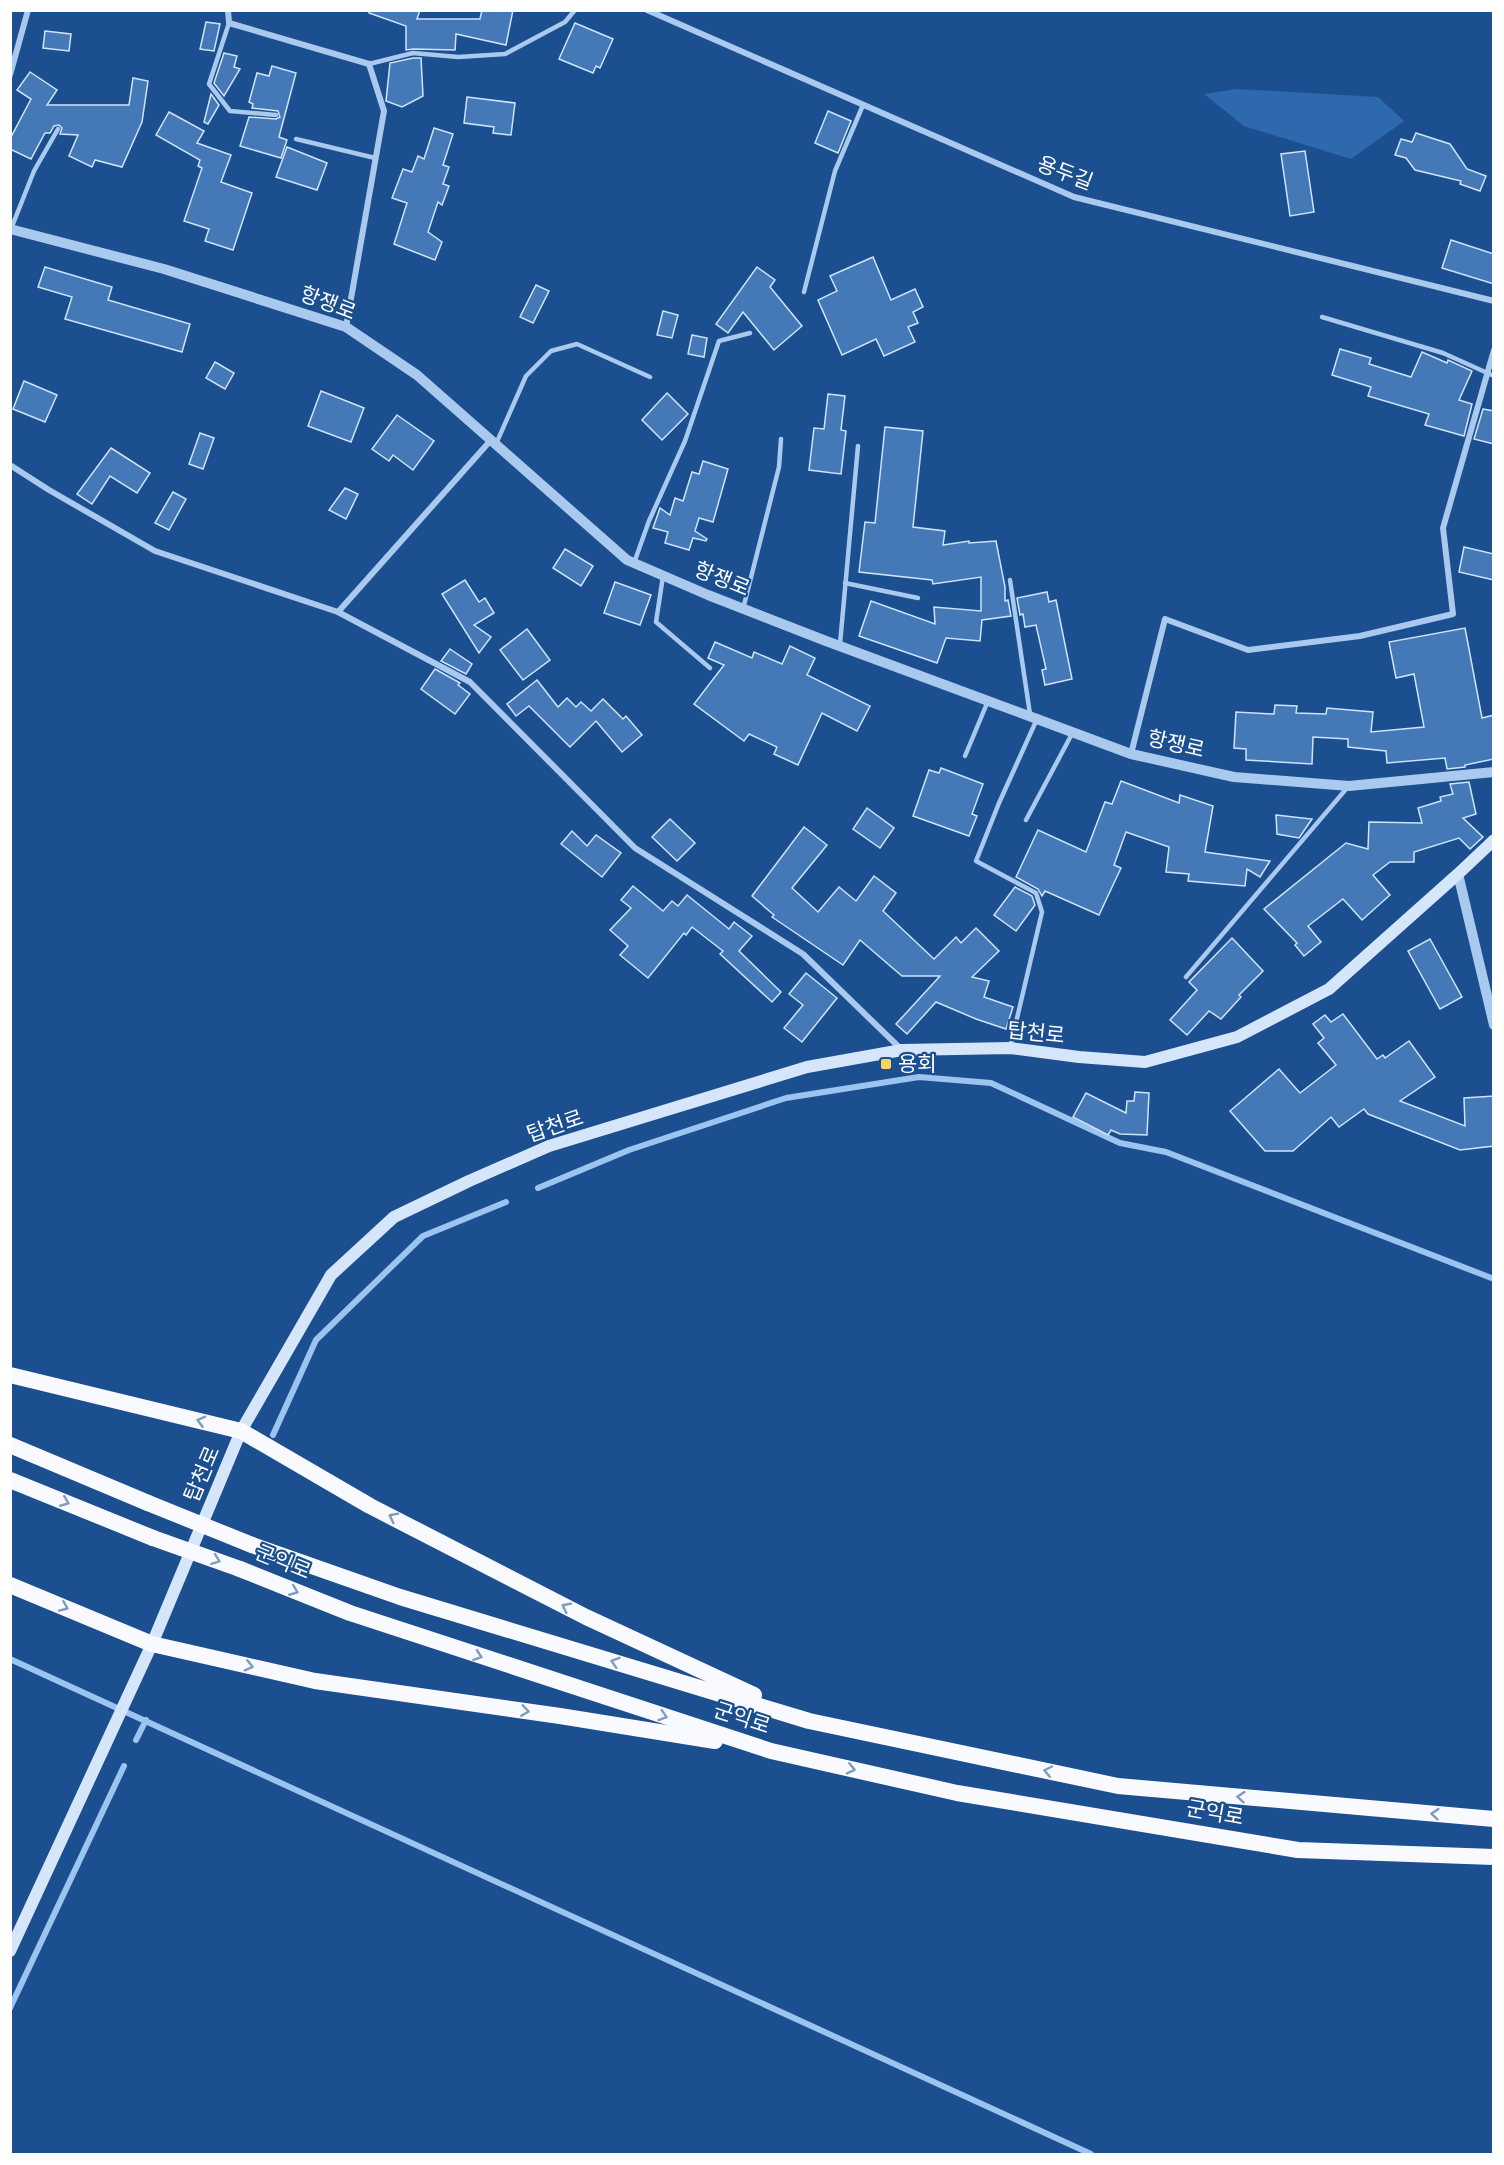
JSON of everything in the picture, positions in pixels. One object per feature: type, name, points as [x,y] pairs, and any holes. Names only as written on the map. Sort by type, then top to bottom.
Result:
[{"type":"highway","points":[[10,1375],[241,1431],[370,1506],[586,1617],[809,1721]]},
{"type":"highway","name":"군익로","points":[[10,1445],[252,1545],[400,1597],[809,1721],[1118,1786],[1494,1819]]},
{"type":"highway","name":"군익로","points":[[10,1480],[153,1538],[240,1569],[350,1613],[771,1751],[957,1792],[1298,1850],[1494,1857]]},
{"type":"highway","points":[[10,1585],[152,1644],[315,1681],[561,1716],[771,1751]]},
{"type":"main road","name":"탑천로","points":[[10,1952],[152,1644],[241,1431],[331,1275],[394,1217],[549,1146],[807,1067],[902,1050],[1010,1048],[1079,1057],[1145,1062],[1237,1037],[1329,989],[1494,840]]},
{"type":"street","points":[[10,75],[28,10]]},
{"type":"street","points":[[228,10],[229,22],[369,64],[384,111],[346,327]]},
{"type":"street","name":"용두길","points":[[647,10],[1074,197],[1494,301]]},
{"type":"street","points":[[664,18],[668,10]]},
{"type":"street","name":"항쟁로","points":[[11,229],[164,269],[346,327],[417,375],[627,560],[840,647],[1131,754],[1234,777],[1349,786],[1494,772]]},
{"type":"street","points":[[1131,754],[1165,619],[1248,650],[1360,636],[1454,614],[1443,528],[1490,375],[1494,350]]},
{"type":"street","points":[[338,612],[493,442]]},
{"type":"street","points":[[10,465],[155,551],[338,612],[470,682],[635,848],[803,954],[902,1050]]},
{"type":"street","points":[[1458,874],[1494,1025]]},
{"type":"lane","points":[[369,64],[413,53],[458,57],[505,54],[565,22],[575,10]]},
{"type":"lane","points":[[229,22],[209,84],[230,111],[276,115]]},
{"type":"lane","points":[[804,292],[835,171],[863,105]]},
{"type":"lane","points":[[11,229],[34,171],[58,129]]},
{"type":"lane","points":[[296,139],[375,158]]},
{"type":"lane","points":[[1322,317],[1443,353],[1490,375]]},
{"type":"lane","points":[[634,563],[649,521],[685,441],[719,340],[750,333]]},
{"type":"lane","points":[[493,442],[526,376],[551,351],[577,344],[650,377]]},
{"type":"lane","points":[[743,609],[779,467],[781,439]]},
{"type":"lane","points":[[840,647],[858,446]]},
{"type":"lane","points":[[663,576],[656,622],[710,668]]},
{"type":"lane","points":[[1010,580],[1033,718],[976,861],[1036,893],[1041,912],[1010,1048]]},
{"type":"lane","points":[[845,583],[918,598]]},
{"type":"lane","points":[[965,756],[987,701]]},
{"type":"lane","points":[[1026,820],[1073,732]]},
{"type":"lane","points":[[1186,977],[1349,786]]},
{"type":"shaded area","points":[[1237,89],[1378,97],[1404,121],[1351,159],[1244,126],[1204,94]]},
{"type":"building","points":[[369,10],[420,10],[417,19],[480,19],[482,10],[513,10],[506,45],[456,34],[455,50],[406,50],[406,26],[369,13]]},
{"type":"building","points":[[206,22],[220,24],[214,51],[200,49]]},
{"type":"building","points":[[575,23],[613,39],[600,68],[596,66],[593,73],[559,59]]},
{"type":"building","points":[[45,31],[71,34],[69,51],[43,48]]},
{"type":"building","points":[[224,53],[237,56],[234,67],[240,69],[224,96],[214,83]]},
{"type":"building","points":[[421,58],[423,96],[402,107],[386,101],[390,63]]},
{"type":"building","points":[[272,66],[296,73],[279,137],[287,140],[281,158],[240,146],[249,117],[276,119],[280,117],[278,111],[252,108],[253,104],[249,102],[257,73],[269,76]]},
{"type":"building","points":[[30,72],[57,90],[47,105],[129,105],[133,78],[148,81],[142,122],[122,167],[95,160],[92,167],[69,156],[78,135],[60,134],[62,128],[59,125],[54,126],[50,133],[45,133],[31,159],[10,149],[10,139],[31,99],[17,90]]},
{"type":"building","points":[[211,94],[219,105],[208,124],[204,122]]},
{"type":"building","points":[[467,97],[515,103],[511,135],[493,133],[494,127],[464,123]]},
{"type":"building","points":[[828,111],[851,121],[838,153],[815,143]]},
{"type":"building","points":[[169,112],[204,131],[197,143],[231,155],[221,182],[252,193],[233,250],[205,241],[209,229],[184,221],[202,168],[198,166],[200,160],[156,135]]},
{"type":"building","points":[[434,128],[453,134],[443,165],[449,167],[443,184],[449,186],[442,205],[438,202],[428,232],[442,242],[435,260],[394,244],[407,203],[392,198],[403,169],[412,172],[418,156],[424,159]]},
{"type":"building","points":[[1416,133],[1450,144],[1467,169],[1486,176],[1480,191],[1460,184],[1461,181],[1415,170],[1406,158],[1395,155],[1401,139],[1412,142]]},
{"type":"building","points":[[287,147],[327,163],[317,190],[276,177]]},
{"type":"building","points":[[1305,151],[1314,212],[1290,216],[1281,154]]},
{"type":"building","points":[[1451,240],[1494,254],[1494,284],[1442,268]]},
{"type":"building","points":[[873,257],[891,300],[915,289],[923,307],[913,312],[918,323],[908,327],[915,342],[884,356],[876,339],[842,355],[818,300],[837,291],[830,276]]},
{"type":"building","points":[[45,267],[112,287],[108,300],[190,324],[182,352],[65,319],[72,297],[38,287]]},
{"type":"building","points":[[757,267],[775,280],[770,287],[802,326],[774,350],[743,312],[728,333],[716,324]]},
{"type":"building","points":[[536,285],[549,291],[533,323],[520,317]]},
{"type":"building","points":[[663,311],[678,315],[672,338],[657,335]]},
{"type":"building","points":[[692,335],[707,338],[704,357],[688,354]]},
{"type":"building","points":[[1340,349],[1371,358],[1369,364],[1411,377],[1422,352],[1472,371],[1459,400],[1472,404],[1464,436],[1425,425],[1429,414],[1368,396],[1371,387],[1332,375]]},
{"type":"building","points":[[215,362],[234,373],[225,389],[206,378]]},
{"type":"building","points":[[24,381],[57,395],[45,422],[13,409]]},
{"type":"building","points":[[321,391],[364,408],[351,442],[308,426]]},
{"type":"building","points":[[667,393],[688,414],[662,440],[642,420]]},
{"type":"building","points":[[828,394],[845,396],[841,430],[846,431],[841,474],[809,470],[814,428],[824,429]]},
{"type":"building","points":[[1483,409],[1494,411],[1494,444],[1474,439]]},
{"type":"building","points":[[397,415],[434,441],[413,470],[393,455],[389,461],[372,449]]},
{"type":"building","points":[[885,427],[923,431],[913,527],[945,531],[943,545],[969,541],[969,543],[996,541],[1005,587],[1005,601],[1008,600],[1011,616],[982,620],[980,641],[946,638],[937,663],[859,636],[871,601],[935,624],[934,607],[981,611],[981,577],[933,584],[932,580],[859,572],[865,522],[875,523]]},
{"type":"building","points":[[200,433],[214,438],[203,469],[189,464]]},
{"type":"building","points":[[111,448],[150,473],[137,493],[110,476],[92,504],[77,494]]},
{"type":"building","points":[[703,461],[728,469],[713,522],[699,518],[695,531],[707,539],[706,541],[693,538],[689,550],[665,543],[668,532],[653,528],[660,508],[670,515],[675,498],[683,501],[692,472],[699,474]]},
{"type":"building","points":[[345,488],[358,494],[346,519],[329,510]]},
{"type":"building","points":[[173,492],[186,499],[169,530],[155,523]]},
{"type":"building","points":[[1464,547],[1494,554],[1494,580],[1459,572]]},
{"type":"building","points":[[565,549],[593,566],[581,586],[553,568]]},
{"type":"building","points":[[465,580],[479,602],[485,598],[494,613],[474,625],[491,637],[479,653],[442,594]]},
{"type":"building","points":[[615,582],[651,595],[640,625],[604,613]]},
{"type":"building","points":[[1047,592],[1049,602],[1056,600],[1072,679],[1045,685],[1042,670],[1046,669],[1036,625],[1025,627],[1017,598]]},
{"type":"building","points":[[1465,628],[1482,718],[1494,715],[1494,759],[1447,769],[1445,758],[1387,763],[1386,751],[1348,747],[1348,739],[1313,737],[1312,764],[1246,760],[1246,749],[1234,748],[1236,712],[1274,714],[1275,705],[1297,706],[1296,713],[1326,714],[1327,708],[1373,712],[1371,732],[1424,727],[1414,674],[1396,678],[1389,642]]},
{"type":"building","points":[[527,629],[550,660],[523,680],[500,650]]},
{"type":"building","points":[[715,642],[752,658],[754,652],[782,664],[790,646],[815,658],[807,675],[870,706],[857,731],[822,713],[798,765],[774,754],[777,747],[749,734],[744,741],[694,704],[724,665],[708,658]]},
{"type":"building","points":[[450,649],[472,664],[466,674],[441,661]]},
{"type":"building","points":[[435,669],[460,683],[458,685],[470,694],[455,714],[421,689]]},
{"type":"building","points":[[537,680],[558,707],[567,698],[576,707],[581,702],[591,711],[603,699],[623,719],[626,716],[642,735],[622,752],[596,721],[570,747],[529,706],[516,716],[507,704]]},
{"type":"building","points":[[941,768],[983,784],[972,814],[977,816],[969,836],[913,816],[929,770],[939,773]]},
{"type":"building","points":[[1121,781],[1179,803],[1180,795],[1213,806],[1205,852],[1270,861],[1260,877],[1247,869],[1245,886],[1188,881],[1189,874],[1166,872],[1169,847],[1126,832],[1114,865],[1121,868],[1099,915],[1045,891],[1042,896],[1038,889],[1016,877],[1038,830],[1086,852],[1105,802],[1112,804]]},
{"type":"building","points":[[1469,782],[1476,814],[1463,818],[1483,837],[1470,849],[1459,838],[1414,852],[1414,862],[1390,862],[1373,875],[1390,895],[1362,920],[1343,899],[1308,926],[1321,942],[1304,956],[1295,945],[1297,943],[1264,909],[1346,843],[1368,849],[1369,822],[1422,823],[1418,808],[1441,801],[1440,797],[1453,794],[1450,784]]},
{"type":"building","points":[[867,808],[894,828],[880,848],[853,829]]},
{"type":"building","points":[[1276,815],[1312,819],[1299,838],[1277,834]]},
{"type":"building","points":[[670,819],[695,843],[677,861],[652,837]]},
{"type":"building","points":[[804,827],[827,845],[792,888],[818,912],[839,887],[856,901],[874,876],[896,893],[883,911],[934,959],[956,937],[961,943],[976,928],[999,951],[972,977],[989,981],[984,997],[1013,1007],[1006,1029],[936,1002],[907,1034],[896,1024],[940,976],[902,976],[860,940],[843,965],[772,917],[774,915],[752,896]]},
{"type":"building","points":[[572,831],[587,846],[596,835],[621,853],[602,877],[561,844]]},
{"type":"building","points":[[633,886],[663,911],[672,901],[678,906],[687,895],[729,929],[734,922],[752,936],[739,951],[781,992],[772,1002],[720,954],[723,951],[692,927],[686,935],[684,933],[648,978],[620,955],[628,946],[610,930],[631,908],[621,900]]},
{"type":"building","points":[[1015,887],[1032,896],[1035,905],[1016,931],[994,915]]},
{"type":"building","points":[[1232,938],[1263,971],[1239,995],[1241,997],[1221,1019],[1209,1011],[1187,1035],[1170,1020],[1197,990],[1189,982]]},
{"type":"building","points":[[1430,939],[1462,997],[1440,1009],[1408,951]]},
{"type":"building","points":[[806,973],[837,998],[802,1042],[784,1028],[803,1005],[789,994]]},
{"type":"building","points":[[1343,1014],[1377,1059],[1383,1055],[1385,1058],[1409,1041],[1435,1077],[1400,1101],[1465,1126],[1464,1098],[1494,1096],[1494,1146],[1460,1150],[1368,1114],[1364,1109],[1339,1127],[1331,1117],[1293,1151],[1265,1151],[1230,1111],[1279,1069],[1300,1093],[1336,1065],[1318,1043],[1324,1038],[1313,1024],[1325,1015],[1331,1022]]},
{"type":"building","points":[[1135,1092],[1149,1093],[1147,1135],[1120,1134],[1111,1130],[1108,1135],[1073,1117],[1086,1093],[1126,1113],[1127,1101],[1134,1101]]},
{"type":"waterway","points":[[538,1188],[629,1150],[786,1098],[919,1077],[991,1083],[1120,1143],[1166,1152],[1494,1279]]},
{"type":"waterway","points":[[273,1435],[316,1340],[423,1236],[506,1202]]},
{"type":"waterway","points":[[10,1659],[1091,2154]]},
{"type":"waterway","points":[[136,1740],[146,1720]]},
{"type":"waterway","points":[[10,2008],[124,1766]]},
{"type":"place","name":"용회","points":[[886,1064]]}]
